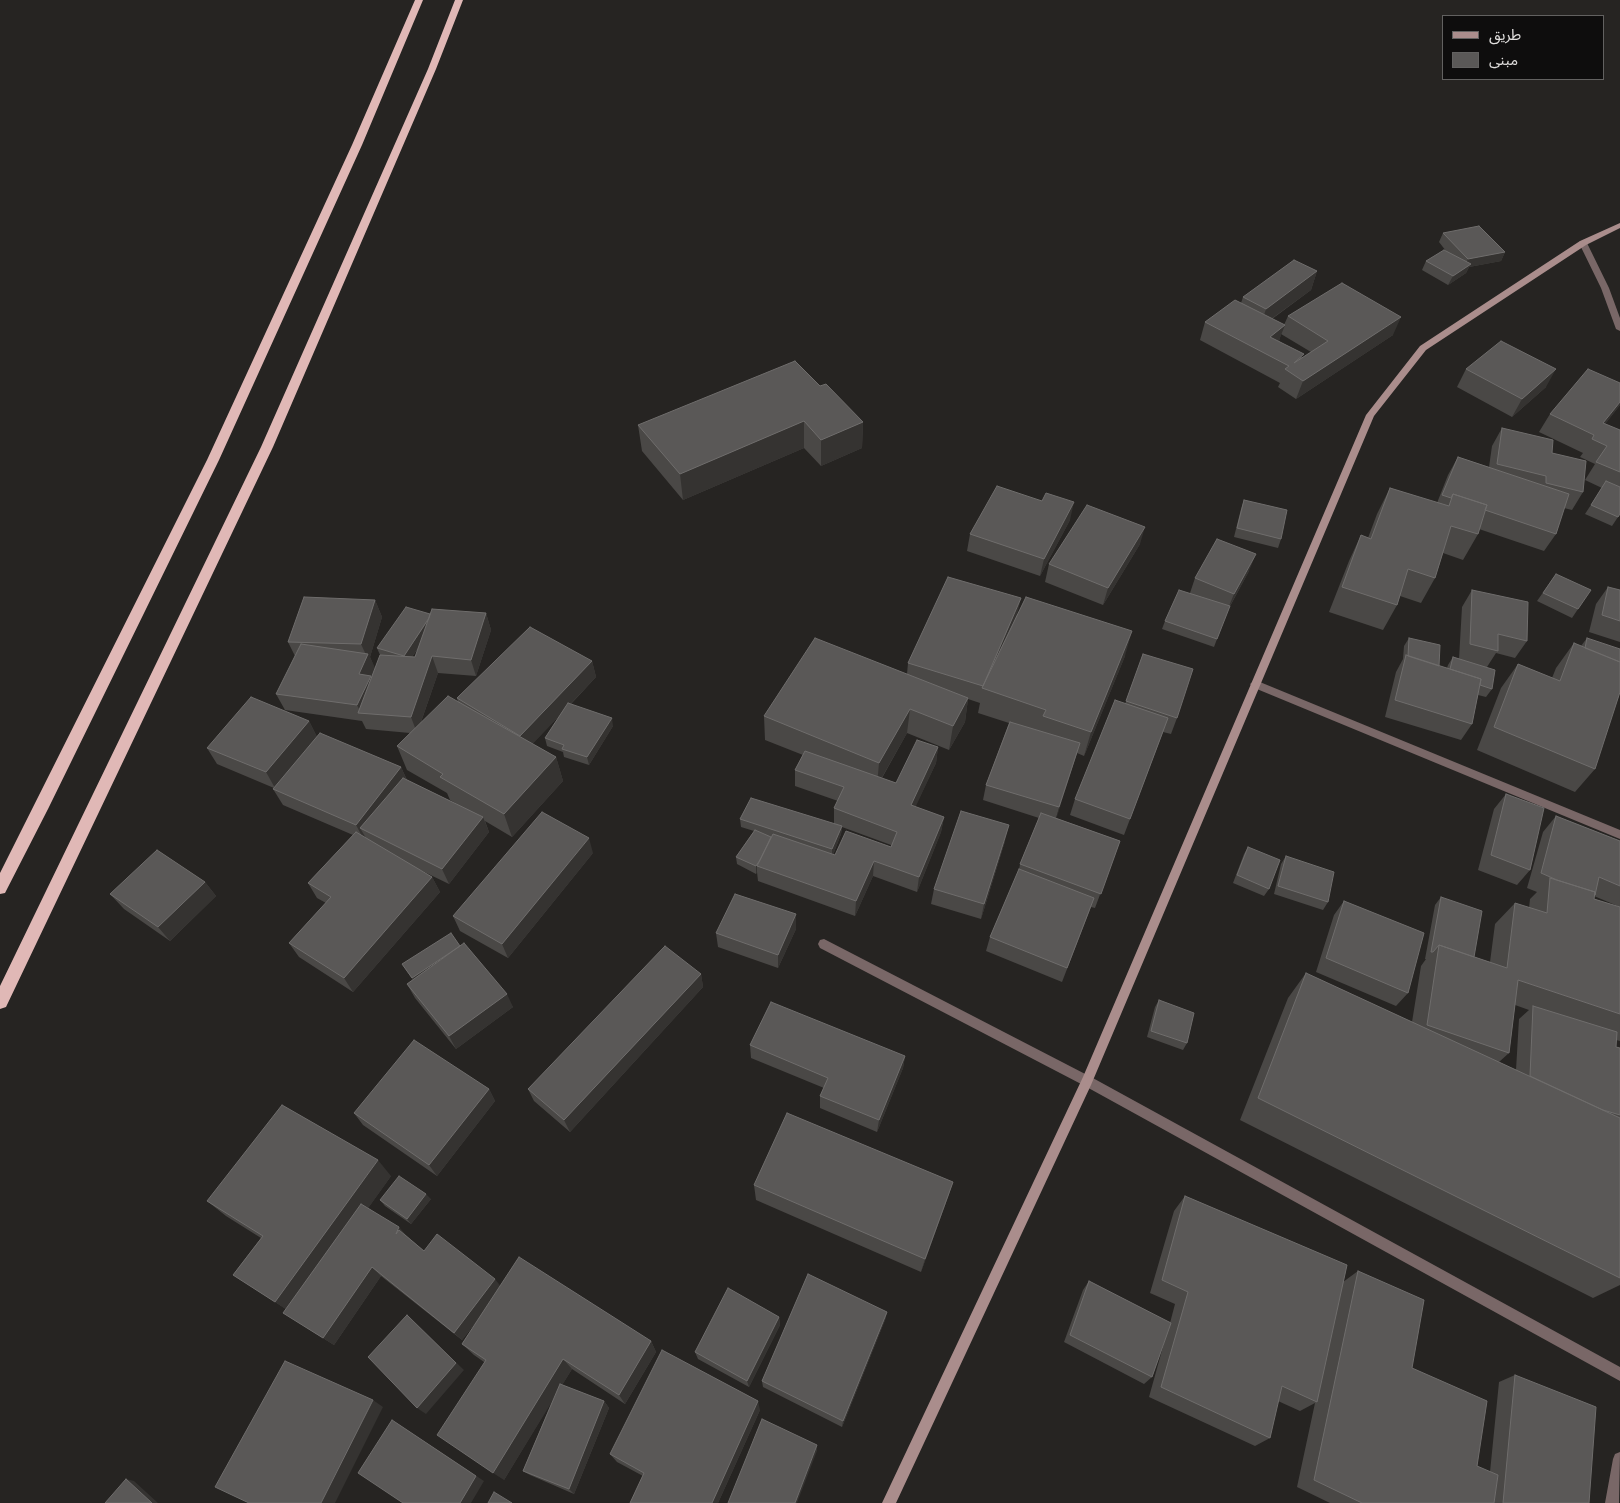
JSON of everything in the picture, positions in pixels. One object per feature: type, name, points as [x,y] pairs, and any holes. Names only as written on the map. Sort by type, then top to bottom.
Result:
[{"type":"highway","points":[[0,888],[43,806],[213,460],[357,144],[419,0]]},
{"type":"highway","points":[[0,1002],[267,447],[432,69],[459,0]]},
{"type":"main road","points":[[889,1503],[1087,1082],[1370,415],[1423,348],[1583,243],[1620,225]]},
{"type":"street","points":[[1583,243],[1605,288],[1620,329]]},
{"type":"street","points":[[1255,684],[1620,834]]},
{"type":"street","points":[[824,944],[1087,1082],[1620,1374]]},
{"type":"street","points":[[1612,1503],[1620,1459]]},
{"type":"building","points":[[1479,226],[1505,252],[1468,259],[1443,233]]},
{"type":"building","points":[[1444,250],[1471,264],[1453,276],[1426,261]]},
{"type":"building","points":[[1294,260],[1317,271],[1266,309],[1243,297]]},
{"type":"building","points":[[1342,283],[1401,317],[1303,381],[1285,369],[1289,366],[1205,322],[1235,300],[1285,325],[1270,337],[1304,354],[1294,363],[1328,341],[1288,316]]},
{"type":"building","points":[[1501,341],[1556,369],[1522,399],[1466,369]]},
{"type":"building","points":[[795,361],[820,386],[826,384],[863,422],[821,440],[804,421],[680,474],[638,425]]},
{"type":"building","points":[[1588,369],[1620,383],[1620,402],[1603,423],[1620,430],[1620,472],[1596,462],[1607,446],[1592,439],[1594,435],[1550,414]]},
{"type":"building","points":[[1502,428],[1553,440],[1552,453],[1586,461],[1583,492],[1546,483],[1546,476],[1497,464]]},
{"type":"building","points":[[1458,457],[1569,494],[1556,534],[1485,510],[1487,505],[1453,494],[1451,498],[1442,495]]},
{"type":"building","points":[[1606,481],[1620,487],[1620,514],[1618,517],[1591,505]]},
{"type":"building","points":[[997,486],[1042,501],[1046,493],[1074,502],[1044,559],[970,534]]},
{"type":"building","points":[[1390,488],[1449,506],[1453,494],[1487,505],[1478,534],[1451,526],[1435,578],[1408,569],[1397,605],[1342,587],[1361,535],[1371,539]]},
{"type":"building","points":[[1244,500],[1287,510],[1281,539],[1237,528]]},
{"type":"building","points":[[1087,505],[1145,527],[1108,588],[1049,564]]},
{"type":"building","points":[[1217,539],[1256,554],[1234,594],[1195,578]]},
{"type":"building","points":[[1556,574],[1591,590],[1578,609],[1543,593]]},
{"type":"building","points":[[948,577],[1021,598],[983,686],[908,663]]},
{"type":"building","points":[[1608,587],[1620,590],[1620,621],[1602,615]]},
{"type":"building","points":[[1179,590],[1230,606],[1217,639],[1165,621]]},
{"type":"building","points":[[1472,590],[1528,602],[1527,641],[1498,634],[1498,651],[1470,644]]},
{"type":"building","points":[[304,597],[375,600],[361,644],[288,642]]},
{"type":"building","points":[[1026,597],[1132,631],[1091,732],[1043,716],[1046,710],[982,688]]},
{"type":"building","points":[[406,607],[430,614],[404,656],[377,648]]},
{"type":"building","points":[[432,609],[486,613],[471,660],[432,656],[411,717],[358,713],[380,655],[415,657]]},
{"type":"building","points":[[530,627],[592,661],[520,736],[457,698]]},
{"type":"building","points":[[815,638],[968,698],[953,726],[910,709],[879,763],[764,716]]},
{"type":"building","points":[[1409,638],[1440,645],[1439,666],[1408,656]]},
{"type":"building","points":[[1587,638],[1620,649],[1620,662],[1585,648]]},
{"type":"building","points":[[1574,643],[1620,662],[1620,692],[1595,769],[1494,727],[1518,664],[1560,681]]},
{"type":"building","points":[[301,644],[368,654],[359,674],[371,676],[357,705],[276,694]]},
{"type":"building","points":[[1143,654],[1193,669],[1177,718],[1126,701]]},
{"type":"building","points":[[1406,655],[1481,679],[1472,724],[1395,700]]},
{"type":"building","points":[[1453,657],[1495,670],[1492,689],[1480,685],[1481,679],[1450,669]]},
{"type":"building","points":[[448,696],[556,757],[504,814],[440,777],[443,774],[397,746]]},
{"type":"building","points":[[251,697],[309,721],[266,772],[207,748]]},
{"type":"building","points":[[1115,700],[1168,718],[1130,819],[1075,799]]},
{"type":"building","points":[[568,703],[612,718],[587,757],[562,749],[564,745],[545,738]]},
{"type":"building","points":[[1010,722],[1080,743],[1059,807],[986,785]]},
{"type":"building","points":[[320,733],[401,767],[356,825],[273,789]]},
{"type":"building","points":[[917,740],[938,747],[911,805],[944,817],[919,877],[874,861],[856,901],[757,866],[773,834],[835,855],[846,831],[891,847],[897,832],[834,808],[844,787],[795,770],[805,751],[896,783]]},
{"type":"building","points":[[403,778],[483,817],[442,869],[360,828]]},
{"type":"building","points":[[1506,794],[1544,808],[1530,870],[1491,855]]},
{"type":"building","points":[[751,798],[842,826],[832,849],[740,819]]},
{"type":"building","points":[[961,811],[1009,825],[984,904],[934,889]]},
{"type":"building","points":[[542,812],[589,838],[502,944],[453,916]]},
{"type":"building","points":[[1041,813],[1120,841],[1101,894],[1020,864]]},
{"type":"building","points":[[1556,816],[1620,841],[1620,886],[1599,877],[1595,895],[1595,892],[1541,873]]},
{"type":"building","points":[[755,830],[771,837],[756,866],[736,857]]},
{"type":"building","points":[[356,832],[432,877],[344,978],[289,943],[331,897],[308,883]]},
{"type":"building","points":[[1248,847],[1280,860],[1269,889],[1237,875]]},
{"type":"building","points":[[157,850],[205,882],[158,927],[110,894]]},
{"type":"building","points":[[1286,856],[1334,872],[1328,902],[1278,886]]},
{"type":"building","points":[[1019,869],[1094,898],[1067,968],[990,937]]},
{"type":"building","points":[[1550,878],[1595,892],[1594,899],[1620,907],[1620,1014],[1518,980],[1509,1053],[1427,1025],[1439,945],[1507,968],[1515,903],[1547,913]]},
{"type":"building","points":[[735,894],[796,914],[778,955],[716,933]]},
{"type":"building","points":[[1441,897],[1482,911],[1474,957],[1439,945],[1431,952]]},
{"type":"building","points":[[1344,901],[1424,933],[1408,993],[1326,958]]},
{"type":"building","points":[[451,933],[460,946],[412,978],[402,964]]},
{"type":"building","points":[[464,943],[507,994],[449,1036],[407,984]]},
{"type":"building","points":[[665,946],[701,974],[564,1120],[528,1089]]},
{"type":"building","points":[[1306,973],[1620,1118],[1620,1278],[1258,1098]]},
{"type":"building","points":[[1159,1000],[1194,1013],[1187,1043],[1151,1031]]},
{"type":"building","points":[[771,1002],[905,1056],[879,1120],[820,1096],[828,1078],[750,1045]]},
{"type":"building","points":[[1533,1006],[1617,1032],[1616,1047],[1620,1048],[1620,1115],[1603,1110],[1530,1076]]},
{"type":"building","points":[[414,1040],[489,1089],[429,1165],[354,1113]]},
{"type":"building","points":[[282,1105],[378,1160],[275,1302],[233,1275],[263,1236],[207,1201]]},
{"type":"building","points":[[787,1113],[953,1182],[925,1259],[754,1185]]},
{"type":"building","points":[[399,1176],[426,1194],[407,1219],[380,1200]]},
{"type":"building","points":[[1185,1196],[1347,1265],[1317,1402],[1282,1386],[1270,1438],[1161,1387],[1188,1292],[1162,1280]]},
{"type":"building","points":[[361,1204],[399,1227],[396,1234],[399,1230],[424,1251],[437,1234],[495,1279],[454,1333],[372,1267],[323,1338],[283,1313]]},
{"type":"building","points":[[519,1257],[651,1341],[619,1395],[563,1359],[493,1473],[437,1435],[486,1360],[462,1344]]},
{"type":"building","points":[[1358,1271],[1424,1300],[1412,1368],[1487,1401],[1477,1466],[1498,1475],[1494,1503],[1362,1503],[1314,1480]]},
{"type":"building","points":[[808,1274],[887,1312],[843,1421],[762,1381]]},
{"type":"building","points":[[1089,1281],[1171,1323],[1152,1377],[1070,1335]]},
{"type":"building","points":[[728,1288],[779,1317],[747,1381],[695,1352]]},
{"type":"building","points":[[407,1315],[456,1363],[417,1408],[368,1357]]},
{"type":"building","points":[[662,1350],[758,1401],[712,1503],[630,1503],[644,1473],[610,1454]]},
{"type":"building","points":[[285,1361],[373,1400],[321,1503],[249,1503],[215,1487]]},
{"type":"building","points":[[1515,1375],[1596,1407],[1589,1503],[1503,1503]]},
{"type":"building","points":[[560,1384],[604,1401],[569,1489],[523,1471]]},
{"type":"building","points":[[762,1419],[817,1445],[795,1503],[728,1503]]},
{"type":"building","points":[[392,1420],[476,1476],[460,1503],[403,1503],[358,1473]]},
{"type":"building","points":[[126,1479],[152,1503],[105,1503]]},
{"type":"building","points":[[494,1492],[512,1503],[488,1503]]}]
